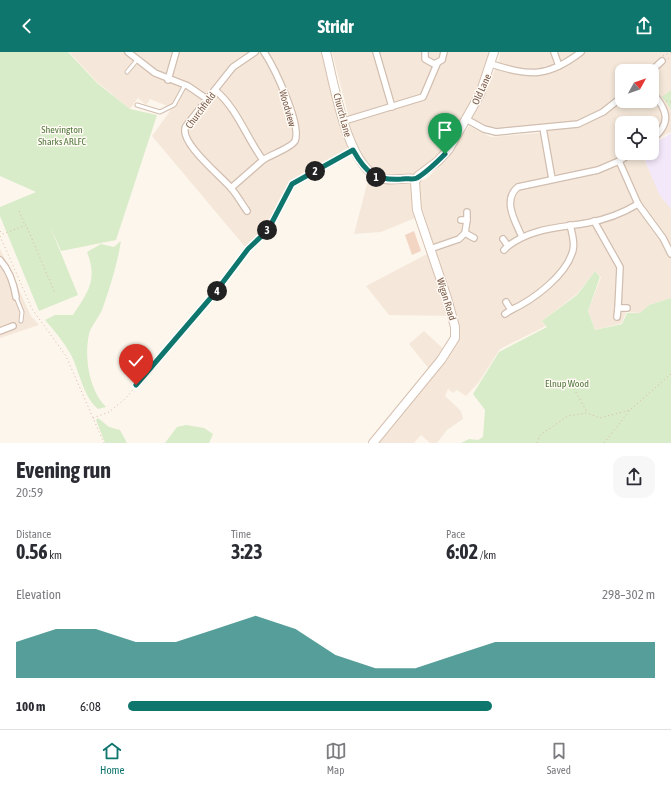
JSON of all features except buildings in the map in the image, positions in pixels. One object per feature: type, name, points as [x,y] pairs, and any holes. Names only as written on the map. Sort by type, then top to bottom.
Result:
[{"type":"main road","name":"Church Lane","points":[[326,52],[353,150],[365,168],[378,178],[389,180],[416,179]]},
{"type":"main road","name":"Old Lane","points":[[416,179],[445,154],[466,119],[484,84],[494,52]]},
{"type":"main road","name":"Wigan Road","points":[[372,443],[441,360],[455,338],[455,327],[449,304],[416,210],[416,179]]},
{"type":"street","points":[[128,52],[148,69],[168,80],[185,85],[207,99]]},
{"type":"street","points":[[168,80],[176,52]]},
{"type":"street","name":"Churchfield","points":[[247,211],[231,188],[200,157],[184,134],[186,126],[233,67],[255,52]]},
{"type":"street","name":"Woodview","points":[[231,188],[263,160],[292,145],[296,137],[289,102],[264,52]]},
{"type":"street","points":[[376,52],[392,107]]},
{"type":"street","points":[[424,52],[424,56],[428,62],[437,64]]},
{"type":"street","points":[[344,121],[423,97],[437,64],[442,60],[444,52]]},
{"type":"street","points":[[554,52],[559,66]]},
{"type":"street","points":[[491,64],[523,73],[544,72],[559,66],[581,52]]},
{"type":"street","points":[[657,64],[663,58]]},
{"type":"street","points":[[214,90],[232,110],[247,137],[263,160]]},
{"type":"street","points":[[659,100],[669,112],[669,116],[666,129],[659,134]]},
{"type":"street","points":[[466,119],[484,129],[496,132],[543,128],[585,122],[603,112],[615,102]]},
{"type":"street","points":[[543,128],[552,179]]},
{"type":"street","points":[[522,237],[510,206],[511,195],[521,185],[598,170],[619,161],[638,204],[663,238],[671,254]]},
{"type":"street","points":[[504,250],[522,237],[547,228],[594,221],[622,212],[638,204]]},
{"type":"street","points":[[465,234],[464,220],[467,212]]},
{"type":"street","points":[[594,221],[620,267],[617,317]]},
{"type":"street","points":[[505,314],[538,295],[561,270],[573,248],[570,225]]},
{"type":"street","points":[[430,250],[459,239],[465,234]]},
{"type":"street","points":[[465,234],[474,238]]},
{"type":"street","points":[[503,239],[508,246]]},
{"type":"street","points":[[0,260],[6,268],[15,288],[16,297]]},
{"type":"street","points":[[506,302],[511,310]]},
{"type":"street","points":[[618,308],[627,308]]},
{"type":"street","points":[[0,331],[14,326]]},
{"type":"lane","points":[[127,72],[137,60]]},
{"type":"lane","points":[[138,106],[160,112],[174,105],[185,85]]},
{"type":"lane","points":[[16,297],[22,312],[21,321]]},
{"type":"path","points":[[663,52],[663,58]]},
{"type":"path","points":[[663,58],[671,52]]},
{"type":"path","points":[[93,418],[109,412],[125,399],[214,294],[248,249],[268,230],[292,184],[353,150]]},
{"type":"path","points":[[19,211],[55,293]]},
{"type":"path","points":[[0,231],[3,234],[26,225]]},
{"type":"path","points":[[0,236],[32,309],[66,356],[104,443]]},
{"type":"path","points":[[604,443],[630,410],[671,374]]},
{"type":"path","points":[[583,386],[573,387],[587,413]]},
{"type":"path","points":[[537,443],[540,434],[568,416],[587,413],[600,418],[630,410]]},
{"type":"shaded area","points":[[69,52],[322,52],[349,150],[291,183],[283,194],[266,230],[246,248],[152,136],[172,108],[150,99],[146,105],[138,98],[130,109],[97,82]]},
{"type":"shaded area","points":[[332,52],[490,52],[489,64],[461,121],[441,151],[413,176],[381,175],[369,167],[353,146],[348,114]]},
{"type":"shaded area","points":[[500,52],[671,52],[671,132],[659,138],[659,116],[615,116],[616,160],[597,167],[559,176],[554,173],[544,126],[509,130],[489,127],[472,118],[499,60]]},
{"type":"shaded area","points":[[469,126],[491,137],[541,134],[548,171],[557,180],[589,175],[624,160],[644,160],[663,199],[671,208],[671,298],[649,305],[640,313],[626,312],[622,323],[595,330],[588,311],[601,277],[595,271],[577,294],[542,321],[546,326],[500,349],[479,382],[466,396],[457,390],[453,393],[448,389],[445,396],[461,411],[463,419],[447,430],[437,443],[430,443],[421,435],[414,443],[378,443],[434,375],[409,344],[424,331],[450,355],[459,336],[454,316],[389,315],[366,286],[427,254],[436,254],[420,216],[381,232],[354,234],[368,180],[411,184],[426,179],[447,159]]},
{"type":"shaded area","points":[[671,133],[671,209],[659,194],[645,160],[659,160],[659,141]]},
{"type":"shaded area","points":[[0,249],[31,316],[39,325],[0,338]]},
{"type":"green space","name":"Shevington Sharks ARLFC","points":[[0,52],[68,52],[97,83],[130,109],[157,115],[116,240],[61,251],[49,224],[78,295],[39,311],[0,216],[0,207],[36,192],[0,176]]},
{"type":"green space","points":[[671,90],[671,109],[662,97]]},
{"type":"green space","points":[[121,241],[109,291],[102,311],[89,334],[87,353],[89,373],[95,392],[106,407],[98,409],[88,397],[70,353],[45,320],[55,315],[73,315],[83,299],[90,285],[92,270],[87,252],[101,244],[114,247]]},
{"type":"green space","name":"Elnup Wood","points":[[595,271],[600,277],[588,311],[595,330],[622,324],[627,313],[640,313],[649,305],[671,298],[671,443],[461,443],[469,439],[478,440],[483,437],[485,410],[473,394],[499,352],[547,327],[542,321],[577,295]]},
{"type":"green space","points":[[98,418],[109,427],[120,430],[127,443],[105,443],[96,420]]},
{"type":"green space","points":[[186,425],[204,428],[213,434],[209,443],[165,443],[177,427]]},
{"type":"route","points":[[136,385],[214,294],[248,249],[268,230],[285,194],[292,184],[353,150],[370,173],[378,178],[389,180],[406,178],[416,179],[445,154]]}]
